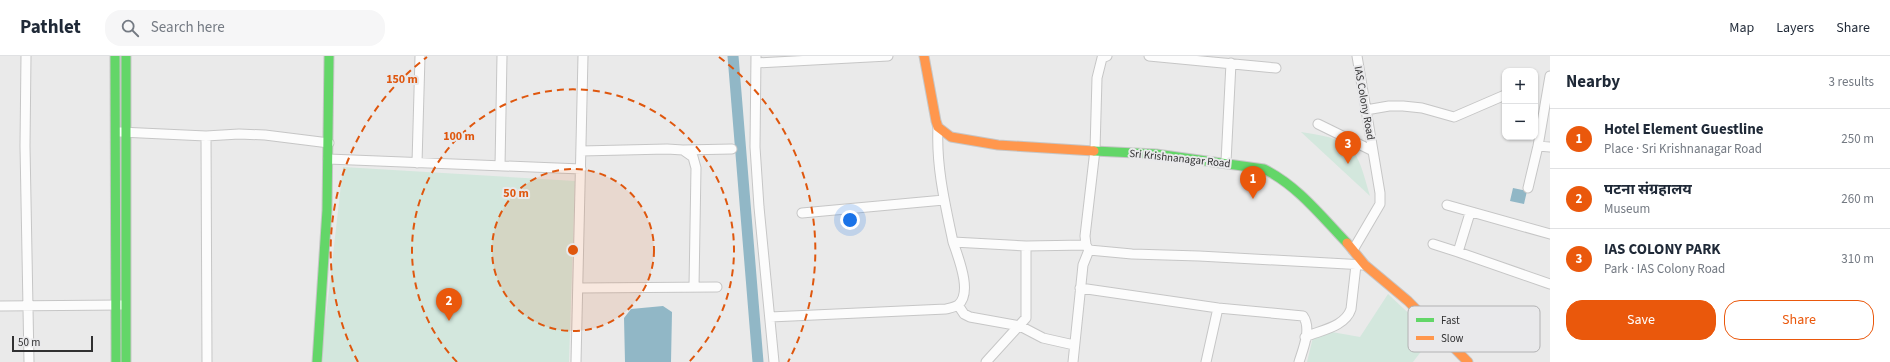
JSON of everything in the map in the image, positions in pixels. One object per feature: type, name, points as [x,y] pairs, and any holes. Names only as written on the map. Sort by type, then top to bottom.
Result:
[{"type":"street","points":[[26,56],[27,305],[29,362]]},
{"type":"street","points":[[115,56],[116,362]]},
{"type":"street","points":[[126,56],[126,362]]},
{"type":"street","points":[[317,362],[327,210],[329,56]]},
{"type":"street","points":[[417,163],[420,56]]},
{"type":"street","points":[[500,166],[502,56]]},
{"type":"street","points":[[576,362],[583,56]]},
{"type":"street","points":[[774,362],[758,207],[755,147],[756,60],[888,56]]},
{"type":"street","points":[[770,317],[939,310],[958,305],[964,296],[965,287],[944,200],[937,144],[938,127],[924,56]]},
{"type":"street","points":[[1073,362],[1083,265],[1088,248],[1085,236],[1095,150],[1097,78],[1102,58],[1107,56]]},
{"type":"street","points":[[1149,56],[1276,68]]},
{"type":"street","name":"IAS Colony Road","points":[[1353,250],[1380,204],[1380,193],[1357,56]]},
{"type":"street","points":[[1226,162],[1231,63]]},
{"type":"street","points":[[1528,188],[1538,146],[1550,77]]},
{"type":"street","points":[[1366,110],[1389,106],[1403,106],[1422,108],[1454,117],[1502,96]]},
{"type":"street","name":"IAS Colony Road","points":[[1318,124],[1373,151]]},
{"type":"street","name":"Sri Krishnanagar Road","points":[[938,127],[951,137],[998,145],[1038,149],[1095,150],[1156,154],[1226,162],[1264,169],[1280,177],[1298,191],[1353,250],[1361,265],[1413,306]]},
{"type":"street","points":[[115,132],[206,136],[239,134],[265,135],[329,143]]},
{"type":"street","points":[[206,136],[207,362]]},
{"type":"street","points":[[1538,146],[1550,147]]},
{"type":"street","points":[[581,152],[732,149]]},
{"type":"street","points":[[683,150],[693,157],[696,168],[694,287]]},
{"type":"street","points":[[328,159],[581,170]]},
{"type":"street","points":[[802,213],[944,200]]},
{"type":"street","points":[[1447,205],[1470,213],[1550,234]]},
{"type":"street","points":[[1458,252],[1470,213]]},
{"type":"street","points":[[953,242],[1088,248],[1132,254],[1199,256],[1361,265],[1349,316],[1337,325],[1305,337]]},
{"type":"street","points":[[1434,244],[1550,284]]},
{"type":"street","points":[[986,362],[1026,318],[1026,246]]},
{"type":"street","points":[[578,288],[717,287]]},
{"type":"street","points":[[1080,288],[1218,308],[1303,316],[1306,321],[1305,337],[1299,362]]},
{"type":"street","points":[[0,306],[125,300]]},
{"type":"street","points":[[958,305],[964,314],[970,317],[1020,326],[1043,338],[1074,345]]},
{"type":"street","points":[[1206,362],[1218,308]]},
{"type":"street","name":"Sri Krishnanagar Road","points":[[1458,352],[1468,362]]},
{"type":"green space","points":[[1301,132],[1332,138],[1342,142],[1350,148],[1356,155],[1361,166],[1370,196]]},
{"type":"green space","points":[[343,167],[575,181],[569,362],[323,362],[323,343]]},
{"type":"green space","points":[[1388,294],[1408,313],[1408,352],[1421,352],[1413,362],[1307,362],[1315,329],[1360,337]]},
{"type":"water","points":[[1513,188],[1527,191],[1524,204],[1510,201]]},
{"type":"water","points":[[663,306],[672,312],[671,362],[625,362],[624,318],[631,309]]},
{"type":"waterway","points":[[733,56],[758,362]]},
{"type":"traffic: fast","points":[[115,56],[116,362]]},
{"type":"traffic: fast","points":[[126,56],[126,362]]},
{"type":"traffic: fast","points":[[317,362],[327,210],[329,56]]},
{"type":"traffic: fast","points":[[1094,151],[1156,154],[1264,169],[1288,184],[1318,212],[1347,243]]},
{"type":"traffic: slow","points":[[924,56],[936,121],[938,127],[951,137],[998,145],[1094,151]]},
{"type":"traffic: slow","points":[[1347,243],[1365,265],[1413,306]]},
{"type":"traffic: slow","points":[[1458,352],[1468,362]]},
{"type":"place","name":"IAS COLONY PARK","points":[[1348,164]]},
{"type":"place","name":"Hotel Element Guestline","points":[[1253,199]]},
{"type":"place","name":"पटना संग्रहालय","points":[[449,321]]}]
